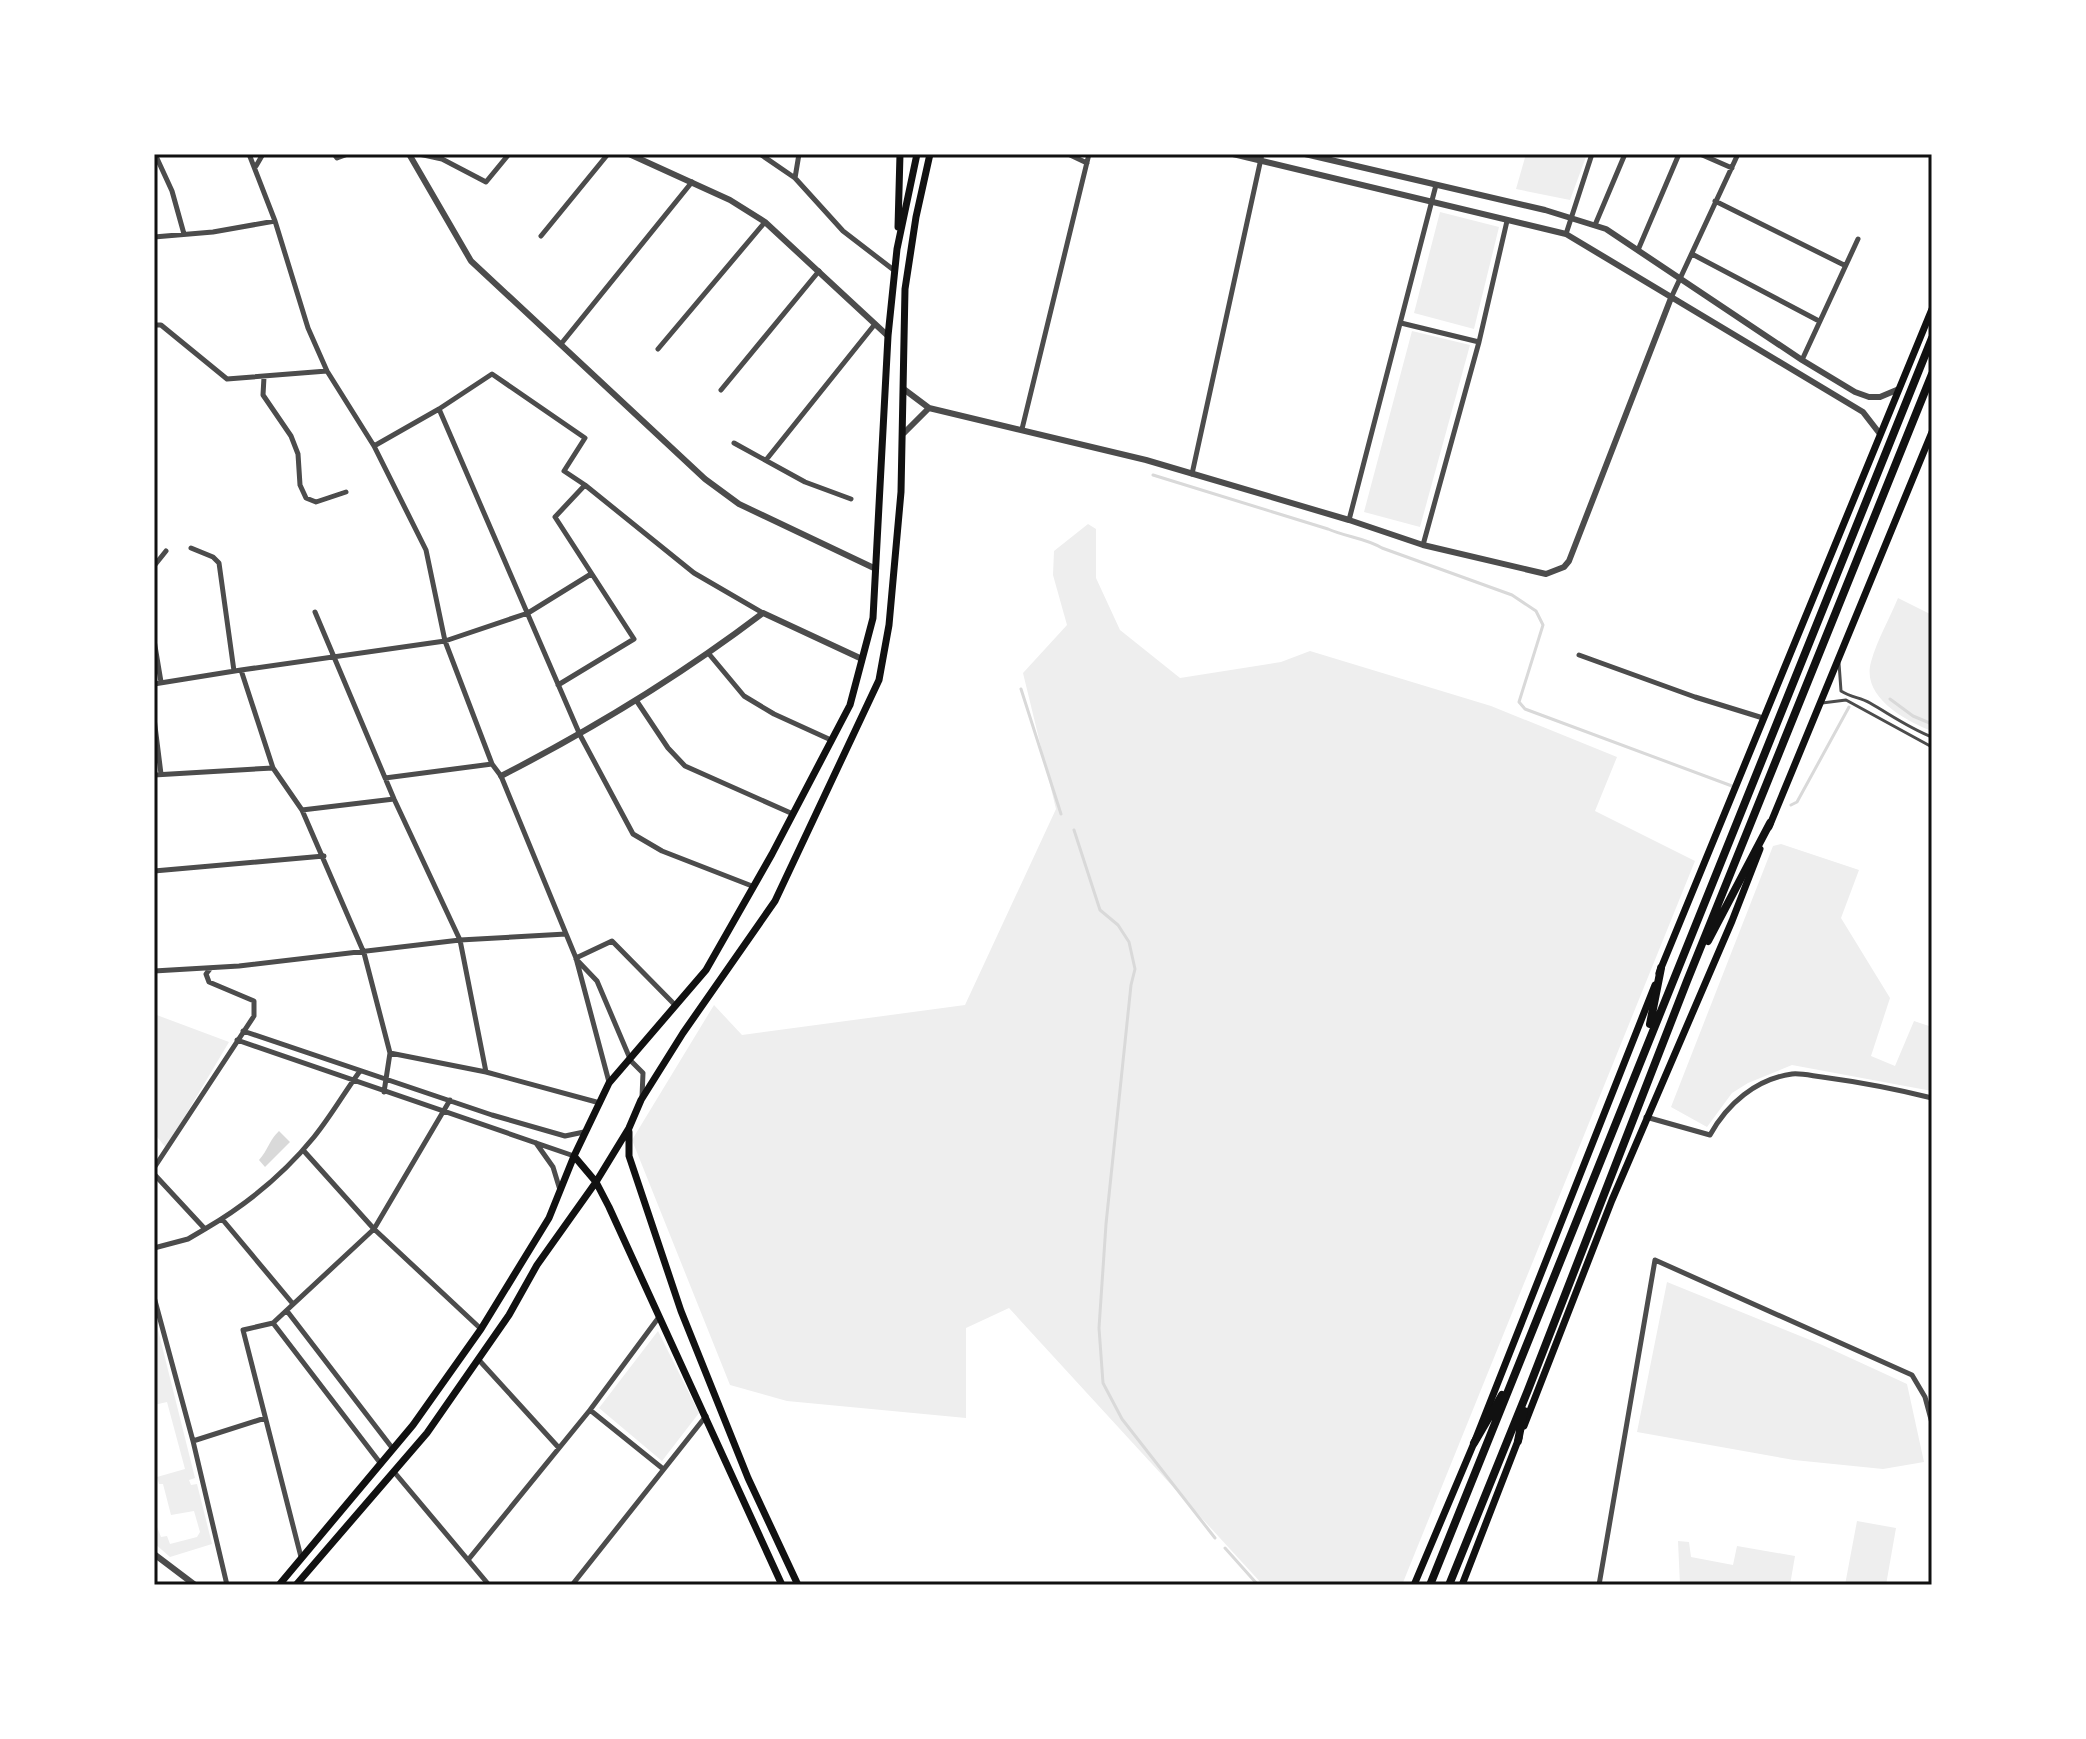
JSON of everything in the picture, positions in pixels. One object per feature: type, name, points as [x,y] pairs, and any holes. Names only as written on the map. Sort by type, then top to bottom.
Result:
[{"type":"highway","points":[[1430,1585],[1932,338]]},
{"type":"highway","points":[[1449,1585],[1687,981],[1932,374]]},
{"type":"highway","points":[[1687,981],[1770,823]]},
{"type":"highway","points":[[1645,1048],[1661,968]]},
{"type":"highway","points":[[1474,1443],[1516,1370]]},
{"type":"highway","points":[[1518,1441],[1528,1390]]},
{"type":"main road","points":[[279,1585],[393,1449],[481,1329],[549,1218],[609,1083],[706,970],[850,705],[873,618],[888,336],[897,249],[900,154]]},
{"type":"main road","points":[[897,249],[917,154]]},
{"type":"main road","points":[[296,1585],[427,1433],[509,1315],[537,1265],[596,1182],[629,1128],[641,1100],[683,1033],[775,901],[879,680],[896,557],[904,433],[905,289],[930,154]]},
{"type":"main road","points":[[1414,1585],[1474,1443],[1661,968],[1932,309]]},
{"type":"main road","points":[[1462,1585],[1645,1117],[1732,921],[1839,655],[1929,448],[1932,432]]},
{"type":"main road","points":[[629,1128],[629,1156],[681,1311],[748,1478],[798,1585]]},
{"type":"main road","points":[[574,1156],[596,1182],[782,1585]]},
{"type":"street","points":[[155,154],[172,191],[184,234]]},
{"type":"street","points":[[249,154],[275,221],[308,328],[327,371],[374,446],[426,550],[445,641],[492,764],[501,776],[576,958],[609,1083]]},
{"type":"street","points":[[256,167],[263,154]]},
{"type":"street","points":[[334,154],[337,158],[348,154]]},
{"type":"street","points":[[409,154],[471,261],[705,479],[739,504],[876,569]]},
{"type":"street","points":[[419,154],[442,159],[486,182],[509,154]]},
{"type":"street","points":[[541,236],[608,154]]},
{"type":"street","points":[[629,154],[730,200],[765,222],[888,336]]},
{"type":"street","points":[[760,154],[795,178],[843,231],[895,271]]},
{"type":"street","points":[[795,178],[799,154]]},
{"type":"street","points":[[1068,154],[1087,163]]},
{"type":"street","points":[[1022,429],[1089,154]]},
{"type":"street","points":[[1233,154],[1261,157],[1566,234],[1863,412],[1880,434]]},
{"type":"street","points":[[1305,154],[1340,158],[1606,229],[1855,392],[1880,397],[1899,389]]},
{"type":"street","points":[[1566,234],[1592,154]]},
{"type":"street","points":[[1595,225],[1625,154]]},
{"type":"street","points":[[1638,250],[1679,154]]},
{"type":"street","points":[[1700,154],[1732,168]]},
{"type":"street","points":[[905,390],[929,408],[1146,460],[1423,545],[1546,574],[1564,567],[1569,561],[1671,298],[1738,154]]},
{"type":"street","points":[[1192,474],[1261,157]]},
{"type":"street","points":[[561,344],[692,182]]},
{"type":"street","points":[[1349,520],[1436,185]]},
{"type":"street","points":[[1715,201],[1844,265]]},
{"type":"street","points":[[154,237],[275,221]]},
{"type":"street","points":[[1423,545],[1479,342],[1507,221]]},
{"type":"street","points":[[658,349],[765,222]]},
{"type":"street","points":[[1802,360],[1858,239]]},
{"type":"street","points":[[1692,254],[1819,321]]},
{"type":"street","points":[[721,390],[819,271]]},
{"type":"street","points":[[1401,323],[1479,342]]},
{"type":"street","points":[[766,460],[875,324]]},
{"type":"street","points":[[154,325],[161,325],[227,379],[327,371]]},
{"type":"street","points":[[374,446],[492,374],[585,438],[564,471],[694,573],[763,613],[862,659]]},
{"type":"street","points":[[264,377],[263,395],[291,436],[298,454],[300,485],[306,498],[316,502],[346,492]]},
{"type":"street","points":[[904,433],[929,408]]},
{"type":"street","points":[[439,409],[580,735],[633,834],[662,851],[752,886]]},
{"type":"street","points":[[734,443],[805,482],[851,499]]},
{"type":"street","points":[[558,685],[634,639],[555,517],[585,485]]},
{"type":"street","points":[[191,548],[213,557],[219,563],[237,671],[273,768],[302,810],[364,953],[390,1053],[384,1092]]},
{"type":"street","points":[[154,566],[166,551]]},
{"type":"street","points":[[154,640],[157,683],[334,658],[445,641],[528,613],[591,574]]},
{"type":"street","points":[[315,612],[394,799],[460,940],[486,1072]]},
{"type":"street","points":[[501,776],[580,735],[709,654],[763,613]]},
{"type":"street","points":[[709,654],[744,696],[774,714],[831,740]]},
{"type":"street","points":[[1579,655],[1763,718]]},
{"type":"street","points":[[636,700],[668,748],[685,766],[793,814]]},
{"type":"street","points":[[154,718],[158,774],[273,768]]},
{"type":"street","points":[[385,778],[492,764]]},
{"type":"street","points":[[302,810],[394,799]]},
{"type":"street","points":[[154,871],[324,856]]},
{"type":"street","points":[[154,971],[364,953],[460,940],[566,934]]},
{"type":"street","points":[[576,958],[612,941],[676,1006]]},
{"type":"street","points":[[576,958],[597,981],[631,1061],[643,1073],[641,1100]]},
{"type":"street","points":[[205,1229],[154,1171],[254,1016],[254,1001],[209,982],[206,974],[211,968]]},
{"type":"street","points":[[243,1031],[565,1136],[586,1132]]},
{"type":"street","points":[[237,1040],[574,1156]]},
{"type":"street","points":[[390,1053],[486,1072],[600,1103]]},
{"type":"street","points":[[154,1248],[188,1239],[222,1219],[286,1168],[303,1150],[360,1070]]},
{"type":"street","points":[[1645,1117],[1710,1135],[1741,1095],[1793,1073],[1932,1098]]},
{"type":"street","points":[[301,1557],[243,1330],[273,1323],[374,1229],[450,1100]]},
{"type":"street","points":[[535,1142],[553,1167],[560,1190]]},
{"type":"street","points":[[303,1150],[374,1229],[481,1329]]},
{"type":"street","points":[[222,1219],[293,1305]]},
{"type":"street","points":[[1599,1585],[1655,1260],[1912,1375],[1925,1397],[1932,1423]]},
{"type":"street","points":[[154,1297],[193,1441],[227,1585]]},
{"type":"street","points":[[287,1311],[393,1449]]},
{"type":"street","points":[[468,1560],[590,1410],[659,1317]]},
{"type":"street","points":[[273,1323],[381,1464]]},
{"type":"street","points":[[478,1359],[559,1448]]},
{"type":"street","points":[[590,1410],[662,1468]]},
{"type":"street","points":[[572,1585],[706,1416]]},
{"type":"street","points":[[193,1441],[265,1418]]},
{"type":"street","points":[[395,1473],[489,1585]]},
{"type":"street","points":[[154,1554],[195,1585]]},
{"type":"lane","points":[[1839,655],[1841,691],[1932,737]]},
{"type":"lane","points":[[1819,704],[1846,700],[1932,747]]},
{"type":"shaded area","points":[[1526,154],[1587,154],[1570,200],[1516,189]]},
{"type":"shaded area","points":[[1440,212],[1499,227],[1474,329],[1414,313]]},
{"type":"shaded area","points":[[1412,331],[1470,345],[1420,527],[1364,512]]},
{"type":"shaded area","points":[[1088,524],[1096,529],[1096,578],[1120,630],[1180,678],[1281,662],[1310,651],[1491,706],[1617,757],[1595,811],[1695,861],[1402,1585],[1263,1585],[1009,1308],[966,1328],[966,1418],[787,1401],[730,1385],[632,1140],[714,1005],[742,1035],[965,1005],[1056,809],[1023,673],[1067,625],[1053,575],[1054,551]]},
{"type":"shaded area","points":[[1898,598],[1932,615],[1932,731],[1888,706],[1879,697],[1870,675],[1880,637]]},
{"type":"shaded area","points":[[1781,844],[1859,870],[1841,918],[1890,998],[1871,1056],[1895,1066],[1914,1021],[1932,1027],[1932,1091],[1792,1065],[1732,1093],[1707,1127],[1671,1107],[1773,846]]},
{"type":"shaded area","points":[[154,1014],[229,1042],[166,1148],[154,1133]]},
{"type":"shaded area","points":[[279,1131],[290,1142],[265,1167],[259,1160]]},
{"type":"shaded area","points":[[1667,1282],[1820,1344],[1907,1384],[1924,1462],[1883,1469],[1794,1460],[1637,1432]]},
{"type":"shaded area","points":[[154,1314],[195,1478],[189,1480],[191,1485],[197,1484],[212,1544],[170,1557],[154,1543],[154,1519],[161,1537],[167,1536],[170,1544],[197,1537],[200,1532],[194,1511],[171,1515],[163,1484],[159,1484],[157,1477],[185,1469],[167,1402],[154,1405],[154,1355],[157,1354]]},
{"type":"shaded area","points":[[658,1331],[699,1413],[662,1461],[599,1408]]},
{"type":"shaded area","points":[[1857,1521],[1896,1528],[1886,1585],[1845,1585]]},
{"type":"shaded area","points":[[1678,1541],[1689,1542],[1691,1557],[1733,1565],[1737,1546],[1795,1556],[1790,1585],[1680,1585]]},
{"type":"waterway","points":[[1153,475],[1369,542],[1512,595],[1536,611],[1543,625],[1519,702],[1525,709],[1732,786]]},
{"type":"waterway","points":[[1021,689],[1061,814]]},
{"type":"waterway","points":[[1890,699],[1913,716],[1932,724]]},
{"type":"waterway","points":[[1791,805],[1797,802],[1849,707]]},
{"type":"waterway","points":[[1074,830],[1100,910],[1118,925],[1129,942],[1135,969],[1106,1224],[1099,1328],[1103,1383],[1122,1419],[1215,1538]]},
{"type":"waterway","points":[[1225,1548],[1258,1585]]}]
